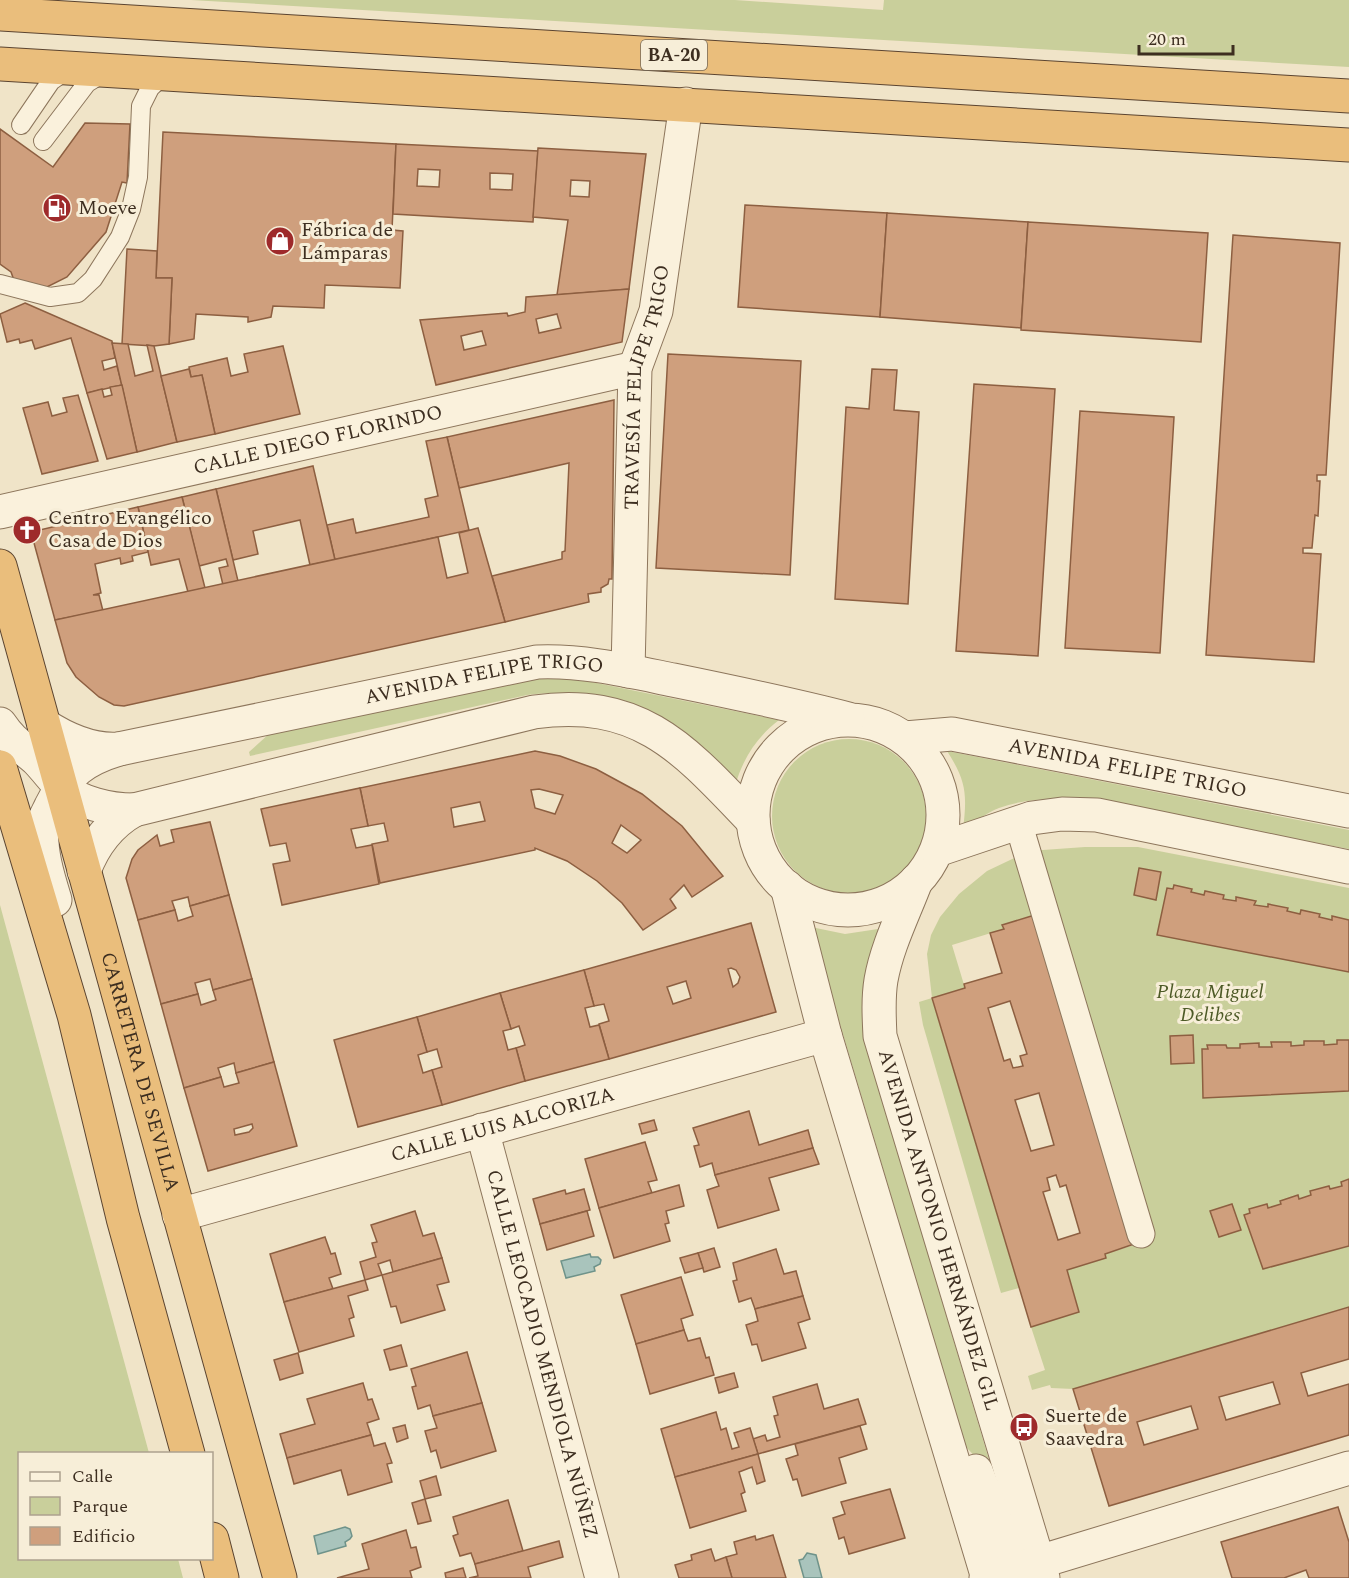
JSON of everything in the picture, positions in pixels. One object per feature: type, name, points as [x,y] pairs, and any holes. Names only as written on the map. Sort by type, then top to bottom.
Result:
[{"type":"highway","name":"BA-20","points":[[0,14],[1349,96]]},
{"type":"highway","points":[[0,64],[1349,145]]},
{"type":"highway","name":"CARRETERA DE SEVILLA","points":[[0,566],[280,1578]]},
{"type":"highway","points":[[0,767],[74,1016],[123,1218],[187,1452]]},
{"type":"highway","points":[[213,1543],[222,1578]]},
{"type":"street","name":"TRAVESÍA FELIPE TRIGO","points":[[628,671],[635,368],[656,311],[686,104]]},
{"type":"street","name":"CALLE DIEGO FLORINDO","points":[[0,512],[635,368]]},
{"type":"street","name":"AVENIDA FELIPE TRIGO","points":[[74,1016],[74,969],[47,876],[42,848],[42,825],[61,787],[79,767],[119,748],[537,662],[559,661],[628,671],[793,704],[848,719]]},
{"type":"street","name":"AVENIDA FELIPE TRIGO","points":[[84,871],[104,834],[134,810],[522,715],[566,708],[627,717],[666,738],[711,776],[753,821]]},
{"type":"street","points":[[848,719],[879,725],[905,738],[930,766],[939,785],[942,800],[944,816],[937,850],[929,865],[916,881],[888,901],[857,910],[825,907],[806,900],[787,887],[773,874],[762,856],[754,833],[753,821],[755,792],[763,769],[777,749],[797,734],[821,723],[848,719]]},
{"type":"street","name":"AVENIDA FELIPE TRIGO","points":[[0,724],[10,739],[39,762],[61,787],[78,797],[105,807],[134,810]]},
{"type":"street","name":"AVENIDA FELIPE TRIGO","points":[[44,725],[81,744],[100,748],[119,748]]},
{"type":"street","name":"AVENIDA FELIPE TRIGO","points":[[905,738],[952,734],[1349,812]]},
{"type":"street","points":[[937,850],[1032,818],[1062,814],[1097,815],[1349,867]]},
{"type":"street","points":[[1018,822],[1141,1234]]},
{"type":"street","name":"AVENIDA ANTONIO HERNÁNDEZ GIL","points":[[916,881],[881,979],[880,1036],[1010,1574]]},
{"type":"street","points":[[787,887],[825,1035],[951,1453],[1010,1574],[1349,1468]]},
{"type":"street","name":"CALLE LUIS ALCORIZA","points":[[179,1215],[825,1035]]},
{"type":"street","name":"CALLE LEOCADIO MENDIOLA NÚÑEZ","points":[[482,1130],[602,1578]]},
{"type":"lane","points":[[21,125],[51,81],[70,68]]},
{"type":"lane","points":[[43,141],[87,82],[108,70]]},
{"type":"lane","points":[[0,284],[50,297],[78,293],[93,279],[120,237],[131,208],[138,177],[141,106],[150,88],[165,74]]},
{"type":"green space","points":[[191,0],[735,0],[883,10],[884,0],[1349,0],[1349,67]]},
{"type":"green space","points":[[567,677],[779,720],[752,749],[742,766],[735,786],[699,744],[669,722],[650,713],[609,700],[566,694],[527,695],[250,756],[249,752],[270,733],[520,678]]},
{"type":"green space","points":[[849,739],[864,740],[879,745],[904,761],[920,786],[925,801],[925,831],[920,846],[904,871],[879,887],[864,892],[849,893],[834,892],[819,887],[794,871],[778,846],[773,831],[772,816],[773,801],[778,786],[794,761],[819,745],[834,740]]},
{"type":"green space","points":[[947,751],[1349,830],[1349,849],[1100,802],[1074,800],[1049,799],[1011,804],[989,813],[963,830],[964,789],[962,780]]},
{"type":"green space","name":"Plaza Miguel Delibes","points":[[1085,847],[1138,847],[1349,888],[1349,1307],[1073,1389],[1051,1388],[1050,1385],[1032,1390],[1028,1376],[1045,1370],[1031,1327],[1079,1312],[1067,1270],[1106,1258],[1105,1254],[1137,1244],[1038,914],[1003,925],[1004,929],[952,945],[965,988],[932,999],[1019,1288],[1001,1293],[923,1025],[919,1002],[932,998],[927,954],[931,935],[940,917],[959,894],[987,871],[1029,851]]},
{"type":"green space","points":[[0,905],[149,1452],[18,1452],[18,1560],[178,1560],[183,1578],[0,1578]]},
{"type":"green space","points":[[811,927],[845,934],[878,929],[864,989],[863,1018],[868,1052],[992,1470],[988,1470],[966,1447]]},
{"type":"water","points":[[590,1254],[591,1257],[598,1257],[601,1260],[600,1264],[594,1267],[595,1271],[566,1278],[561,1261]]},
{"type":"water","points":[[345,1527],[350,1529],[352,1536],[345,1542],[346,1546],[318,1554],[314,1536]]},
{"type":"water","points":[[807,1553],[816,1555],[822,1578],[804,1578],[799,1560],[803,1559]]},
{"type":"building","name":"Moeve","points":[[85,123],[130,124],[127,183],[122,182],[106,232],[67,277],[45,288],[15,283],[11,272],[0,264],[0,129],[53,167]]},
{"type":"building","name":"Fábrica de Lámparas","points":[[163,132],[396,144],[392,230],[403,231],[400,288],[325,285],[324,308],[273,306],[271,317],[248,322],[248,317],[196,314],[194,339],[169,344],[172,278],[156,278]]},
{"type":"building","points":[[396,144],[538,151],[533,222],[393,214]],"holes":[[[418,169],[440,170],[439,187],[417,186]],[[490,173],[513,174],[512,190],[490,189]]]},
{"type":"building","points":[[538,148],[646,154],[629,289],[557,295],[568,220],[533,217]],"holes":[[[571,180],[590,181],[589,197],[570,196]]]},
{"type":"building","points":[[745,205],[887,213],[880,317],[738,307]]},
{"type":"building","points":[[887,213],[1028,222],[1021,328],[880,317]]},
{"type":"building","points":[[1028,222],[1208,233],[1201,342],[1021,330]]},
{"type":"building","points":[[1233,235],[1340,243],[1326,475],[1317,475],[1317,481],[1320,481],[1318,516],[1315,515],[1312,548],[1303,548],[1303,553],[1321,554],[1314,662],[1206,655]]},
{"type":"building","points":[[127,249],[157,251],[156,278],[172,278],[169,344],[154,346],[122,344]]},
{"type":"building","points":[[629,289],[622,342],[436,385],[420,320],[507,313],[508,316],[525,312],[526,297]],"holes":[[[557,314],[561,328],[539,333],[536,319]],[[482,331],[486,345],[464,350],[461,336]]]},
{"type":"building","points":[[25,303],[112,341],[115,358],[102,361],[104,370],[117,366],[122,385],[87,393],[71,338],[35,349],[32,340],[20,343],[19,339],[7,342],[0,314]]},
{"type":"building","points":[[112,343],[128,344],[135,376],[153,371],[147,345],[154,346],[177,442],[137,452]]},
{"type":"building","points":[[283,346],[300,414],[215,434],[202,375],[191,377],[189,367],[227,358],[231,376],[248,372],[244,354]]},
{"type":"building","points":[[668,354],[801,361],[790,575],[656,568]]},
{"type":"building","points":[[189,369],[191,377],[202,375],[215,434],[177,442],[161,376]]},
{"type":"building","points":[[872,369],[897,370],[894,410],[919,412],[908,604],[835,599],[846,407],[869,409]]},
{"type":"building","points":[[974,384],[1055,389],[1038,656],[956,651]]},
{"type":"building","points":[[122,385],[137,452],[107,459],[87,393],[102,389],[104,397],[112,395],[110,387]]},
{"type":"building","points":[[78,395],[98,461],[42,474],[23,408],[48,402],[52,416],[67,412],[63,398]]},
{"type":"building","points":[[614,400],[612,579],[609,579],[608,584],[601,588],[601,592],[588,594],[589,602],[505,622],[492,576],[562,559],[562,552],[565,551],[569,463],[459,488],[447,437]]},
{"type":"building","points":[[1080,411],[1174,417],[1160,653],[1065,648]]},
{"type":"building","points":[[447,437],[469,530],[335,560],[327,525],[353,519],[356,533],[429,517],[425,499],[438,496],[426,441]]},
{"type":"building","points":[[313,466],[335,560],[310,565],[300,520],[253,531],[258,554],[233,560],[216,489]]},
{"type":"building","points":[[216,489],[238,581],[223,585],[219,568],[228,566],[226,559],[199,566],[182,497]]},
{"type":"building","points":[[182,497],[205,588],[188,592],[179,559],[151,565],[138,507]]},
{"type":"building","points":[[138,507],[148,552],[132,556],[133,561],[121,564],[120,558],[95,564],[101,593],[93,595],[99,595],[103,611],[55,620],[31,532]]},
{"type":"building","points":[[478,528],[505,622],[124,706],[114,705],[99,697],[76,677],[67,663],[55,620],[438,537],[447,578],[468,573],[459,533]]},
{"type":"building","points":[[535,751],[560,756],[596,769],[642,794],[682,826],[723,876],[692,897],[684,885],[670,899],[676,908],[643,930],[622,903],[597,881],[567,861],[535,848],[535,850],[380,883],[372,844],[388,841],[384,823],[368,826],[360,788]],"holes":[[[539,789],[563,795],[555,814],[535,808],[531,790]],[[480,802],[485,821],[454,827],[451,808]],[[621,825],[641,840],[627,853],[612,843]]]},
{"type":"building","points":[[360,788],[368,826],[351,829],[356,848],[372,845],[379,884],[282,905],[273,864],[290,861],[286,843],[270,846],[261,809]]},
{"type":"building","points":[[210,822],[229,895],[190,906],[188,897],[172,901],[175,910],[138,920],[126,878],[132,859],[138,850],[157,835],[160,846],[174,842],[171,830]]},
{"type":"building","points":[[1139,868],[1161,872],[1156,900],[1134,895]]},
{"type":"building","points":[[1174,885],[1192,889],[1191,892],[1204,895],[1205,891],[1224,895],[1223,899],[1236,901],[1236,897],[1256,901],[1254,905],[1268,907],[1268,904],[1288,908],[1287,911],[1300,914],[1301,910],[1320,914],[1319,917],[1332,920],[1332,916],[1349,920],[1349,972],[1157,935],[1167,888],[1173,889]]},
{"type":"building","points":[[229,895],[252,979],[213,990],[210,979],[195,983],[198,994],[161,1004],[138,920],[175,910],[178,921],[193,916],[190,906]]},
{"type":"building","points":[[1038,914],[1137,1243],[1105,1254],[1106,1258],[1067,1270],[1079,1312],[1031,1327],[932,998],[965,988],[964,984],[1002,973],[990,933],[1004,929],[1002,925]],"holes":[[[1010,1001],[1027,1054],[1020,1056],[1023,1066],[1013,1068],[1010,1059],[1004,1061],[988,1008]],[[1039,1093],[1054,1145],[1031,1151],[1015,1100]],[[1056,1175],[1060,1187],[1066,1185],[1080,1233],[1058,1240],[1043,1192],[1050,1190],[1047,1178]]]},
{"type":"building","points":[[751,923],[776,1012],[609,1059],[599,1024],[609,1021],[604,1004],[594,1006],[584,970]],"holes":[[[728,969],[736,970],[740,977],[738,983],[733,987]],[[686,981],[691,998],[673,1004],[667,987]]]},
{"type":"building","points":[[584,970],[594,1006],[585,1008],[590,1027],[599,1025],[609,1059],[525,1081],[516,1048],[525,1045],[519,1026],[511,1029],[500,993]]},
{"type":"building","points":[[252,979],[274,1062],[236,1073],[234,1063],[218,1068],[221,1077],[184,1088],[161,1004],[198,994],[201,1005],[216,1000],[213,990]]},
{"type":"building","points":[[500,993],[511,1029],[503,1031],[508,1050],[516,1048],[525,1081],[442,1105],[432,1070],[442,1067],[437,1049],[427,1052],[417,1017]]},
{"type":"building","points":[[417,1017],[427,1052],[418,1055],[423,1073],[432,1070],[442,1105],[358,1127],[334,1040]]},
{"type":"building","points":[[1193,1035],[1194,1063],[1171,1064],[1170,1036]]},
{"type":"building","points":[[1337,1040],[1349,1040],[1349,1091],[1203,1098],[1202,1049],[1208,1049],[1207,1045],[1240,1048],[1240,1044],[1259,1043],[1259,1047],[1272,1047],[1271,1042],[1291,1042],[1291,1046],[1304,1045],[1304,1041],[1324,1041],[1324,1045],[1337,1044]]},
{"type":"building","points":[[274,1062],[297,1146],[208,1171],[184,1088],[221,1077],[224,1087],[239,1083],[236,1073]],"holes":[[[252,1124],[253,1128],[249,1132],[235,1135],[234,1129]]]},
{"type":"building","points":[[749,1111],[759,1145],[808,1130],[813,1148],[715,1175],[712,1163],[700,1167],[694,1146],[699,1145],[693,1128]]},
{"type":"building","points":[[654,1120],[657,1130],[642,1134],[639,1124]]},
{"type":"building","points":[[645,1142],[657,1180],[648,1182],[652,1193],[599,1208],[585,1159]]},
{"type":"building","points":[[813,1148],[819,1164],[769,1178],[779,1210],[718,1228],[707,1190],[719,1186],[715,1175]]},
{"type":"building","points":[[1349,1179],[1349,1246],[1263,1269],[1244,1215],[1250,1213],[1249,1209],[1267,1204],[1268,1208],[1298,1195],[1299,1199],[1311,1195],[1310,1191],[1329,1186],[1330,1189],[1342,1186],[1341,1182]]},
{"type":"building","points":[[679,1185],[684,1206],[666,1211],[669,1223],[665,1224],[670,1241],[614,1258],[599,1208]]},
{"type":"building","points":[[584,1189],[590,1210],[540,1224],[533,1199],[565,1190],[566,1194]]},
{"type":"building","points":[[1232,1204],[1241,1230],[1219,1237],[1210,1211]]},
{"type":"building","points":[[415,1211],[423,1236],[434,1233],[442,1258],[393,1272],[390,1260],[378,1264],[382,1275],[365,1280],[360,1262],[376,1257],[372,1243],[377,1242],[371,1225]]},
{"type":"building","points":[[587,1211],[594,1236],[547,1250],[540,1224]]},
{"type":"building","points":[[325,1237],[331,1254],[335,1253],[341,1274],[329,1278],[333,1289],[284,1302],[270,1254]]},
{"type":"building","points":[[714,1248],[720,1267],[704,1272],[698,1253]]},
{"type":"building","points":[[776,1249],[784,1274],[796,1271],[803,1296],[755,1309],[751,1298],[739,1302],[733,1281],[737,1280],[733,1263]]},
{"type":"building","points":[[698,1253],[703,1268],[685,1273],[680,1258]]},
{"type":"building","points":[[442,1258],[449,1282],[437,1285],[445,1310],[401,1323],[396,1306],[391,1307],[382,1275]]},
{"type":"building","points":[[681,1277],[693,1315],[681,1319],[684,1330],[636,1344],[621,1295]]},
{"type":"building","points":[[365,1280],[368,1290],[348,1296],[354,1317],[349,1319],[354,1336],[299,1352],[284,1302]]},
{"type":"building","points":[[803,1296],[810,1319],[798,1323],[806,1348],[762,1361],[757,1344],[752,1345],[746,1325],[758,1321],[755,1309]]},
{"type":"building","points":[[1349,1307],[1349,1359],[1301,1373],[1308,1396],[1349,1384],[1349,1435],[1109,1506],[1073,1389]],"holes":[[[1273,1382],[1280,1404],[1226,1420],[1219,1397]],[[1191,1406],[1198,1429],[1144,1445],[1137,1422]]]},
{"type":"building","points":[[684,1330],[688,1341],[700,1338],[714,1375],[650,1394],[636,1344]]},
{"type":"building","points":[[401,1345],[407,1366],[390,1370],[384,1350]]},
{"type":"building","points":[[467,1352],[482,1403],[433,1416],[430,1405],[418,1409],[412,1387],[416,1386],[411,1369]]},
{"type":"building","points":[[298,1353],[303,1373],[280,1380],[274,1360]]},
{"type":"building","points":[[734,1373],[738,1387],[719,1393],[715,1378]]},
{"type":"building","points":[[363,1383],[368,1400],[372,1399],[379,1419],[367,1423],[371,1435],[287,1458],[280,1434],[315,1424],[307,1399]]},
{"type":"building","points":[[817,1384],[824,1409],[858,1399],[866,1424],[758,1454],[753,1439],[765,1435],[767,1441],[780,1437],[774,1416],[778,1415],[773,1397]]},
{"type":"building","points":[[482,1403],[496,1451],[441,1468],[436,1450],[431,1452],[425,1431],[437,1428],[433,1416]]},
{"type":"building","points":[[716,1412],[721,1430],[726,1428],[732,1449],[739,1447],[734,1433],[750,1428],[758,1454],[675,1477],[661,1429]]},
{"type":"building","points":[[405,1425],[408,1438],[397,1442],[393,1428]]},
{"type":"building","points":[[860,1426],[867,1449],[839,1458],[846,1483],[802,1496],[797,1479],[793,1480],[786,1459],[798,1455],[795,1444]]},
{"type":"building","points":[[371,1435],[374,1446],[385,1443],[392,1463],[387,1464],[392,1482],[348,1495],[341,1470],[294,1484],[287,1458]]},
{"type":"building","points":[[758,1454],[765,1481],[757,1484],[752,1467],[739,1472],[745,1492],[741,1494],[746,1511],[690,1528],[675,1477]]},
{"type":"building","points":[[436,1476],[441,1495],[425,1499],[420,1481]]},
{"type":"building","points":[[890,1489],[905,1538],[849,1554],[844,1537],[839,1539],[833,1518],[845,1514],[841,1502]]},
{"type":"building","points":[[425,1499],[431,1521],[418,1524],[412,1503]]},
{"type":"building","points":[[508,1500],[523,1551],[475,1564],[471,1553],[460,1556],[453,1536],[458,1534],[453,1517]]},
{"type":"building","points":[[1338,1507],[1349,1542],[1349,1578],[1309,1578],[1306,1570],[1284,1578],[1232,1578],[1221,1542]]},
{"type":"building","points":[[406,1530],[411,1548],[416,1547],[421,1567],[410,1571],[412,1578],[337,1578],[369,1569],[362,1544]]},
{"type":"building","points":[[773,1535],[786,1578],[732,1578],[726,1557],[737,1554],[734,1542],[755,1536],[756,1540]]},
{"type":"building","points":[[559,1541],[563,1557],[528,1567],[531,1578],[469,1578],[478,1576],[475,1564]]},
{"type":"building","points":[[711,1549],[715,1561],[726,1557],[732,1578],[679,1578],[675,1565],[692,1560],[691,1555]]},
{"type":"building","points":[[463,1568],[466,1578],[446,1578],[445,1573]]},
{"type":"place","name":"Moeve","points":[[57,208]]},
{"type":"place","name":"Fábrica de Lámparas","points":[[280,241]]},
{"type":"place","name":"Centro Evangélico Casa de Dios","points":[[27,530]]},
{"type":"place","name":"Suerte de Saavedra","points":[[1024,1427]]}]
